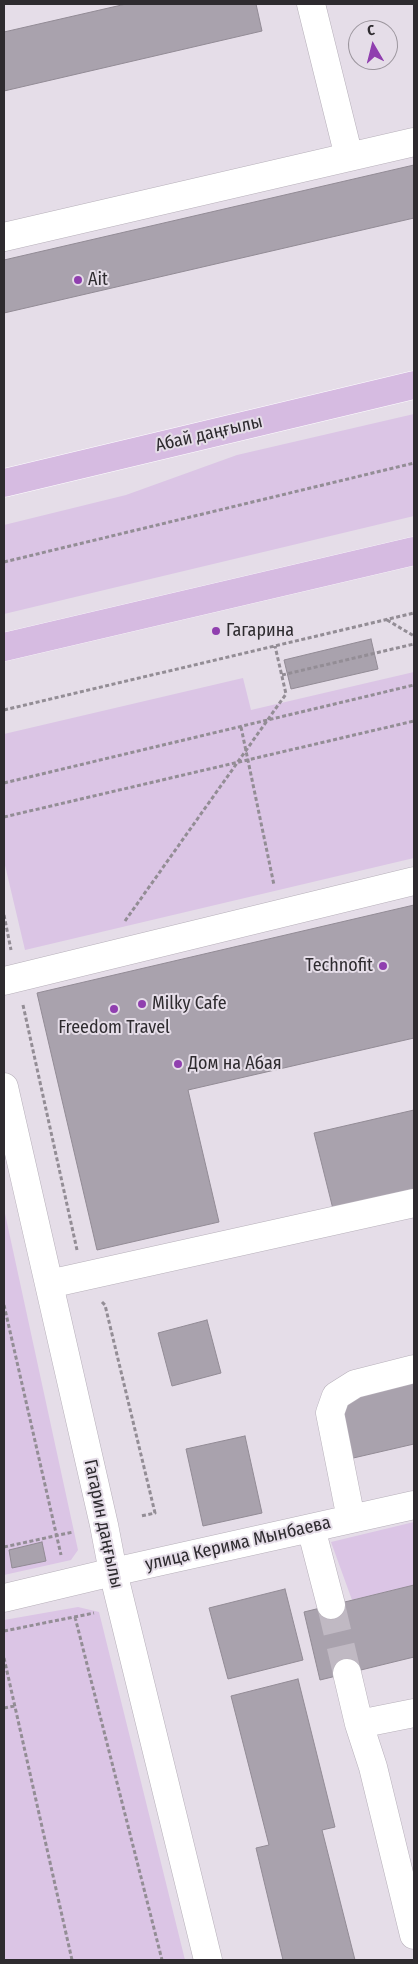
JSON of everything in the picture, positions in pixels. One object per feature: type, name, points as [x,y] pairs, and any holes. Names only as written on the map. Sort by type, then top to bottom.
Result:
[{"type":"main road","name":"Абай даңғылы","points":[[4,483],[414,385]]},
{"type":"main road","points":[[4,647],[414,551]]},
{"type":"street","points":[[311,4],[349,157]]},
{"type":"street","points":[[4,237],[414,142]]},
{"type":"street","points":[[10,979],[414,881]]},
{"type":"street","name":"Гагарин даңғылы","points":[[4,1088],[113,1572],[208,1960]]},
{"type":"street","points":[[49,1284],[83,1278],[414,1203]]},
{"type":"street","points":[[351,1519],[330,1414],[336,1396],[354,1384],[414,1369]]},
{"type":"street","name":"улица Керима Мынбаева","points":[[4,1598],[414,1505]]},
{"type":"street","points":[[311,1528],[331,1606]]},
{"type":"street","points":[[347,1673],[359,1724],[373,1767],[414,1935]]},
{"type":"street","points":[[359,1724],[414,1714]]},
{"type":"path","points":[[4,562],[414,463]]},
{"type":"path","points":[[4,710],[414,613]]},
{"type":"path","points":[[386,620],[414,636]]},
{"type":"path","points":[[282,675],[414,644]]},
{"type":"path","points":[[125,922],[286,694],[275,646]]},
{"type":"path","points":[[4,783],[414,685]]},
{"type":"path","points":[[4,816],[414,721]]},
{"type":"path","points":[[241,727],[274,887]]},
{"type":"path","points":[[4,915],[10,979],[85,1288],[105,1305],[155,1513],[141,1516]]},
{"type":"path","points":[[4,1305],[62,1562]]},
{"type":"path","points":[[4,1547],[73,1532]]},
{"type":"path","points":[[4,1631],[99,1612]]},
{"type":"path","points":[[75,1617],[162,1960]]},
{"type":"path","points":[[4,1658],[72,1960]]},
{"type":"path","points":[[4,1708],[15,1706]]},
{"type":"shaded area","points":[[414,414],[414,516],[4,614],[4,525],[126,495],[237,455]]},
{"type":"shaded area","points":[[414,672],[414,858],[25,950],[4,861],[4,734],[243,678],[251,710]]},
{"type":"shaded area","points":[[4,1209],[78,1550],[71,1560],[4,1575]]},
{"type":"shaded area","points":[[414,1522],[414,1585],[352,1600],[331,1542]]},
{"type":"shaded area","points":[[78,1607],[99,1612],[185,1960],[4,1960],[4,1620]]},
{"type":"building","points":[[126,4],[256,4],[262,31],[4,91],[4,32]]},
{"type":"building","points":[[414,165],[414,218],[4,313],[4,260]]},
{"type":"building","points":[[371,639],[378,669],[291,689],[284,660]]},
{"type":"building","name":"Дом на Абая","points":[[414,905],[414,1038],[188,1090],[219,1222],[97,1250],[37,993]]},
{"type":"building","points":[[414,1110],[414,1203],[336,1221],[314,1133]]},
{"type":"building","points":[[207,1320],[221,1373],[172,1386],[158,1333]]},
{"type":"building","points":[[414,1380],[414,1444],[349,1459],[335,1399]]},
{"type":"building","points":[[245,1436],[262,1513],[203,1526],[186,1449]]},
{"type":"building","points":[[42,1542],[46,1561],[12,1568],[9,1550]]},
{"type":"building","points":[[414,1585],[414,1657],[320,1680],[304,1612]]},
{"type":"building","points":[[285,1589],[303,1660],[228,1679],[209,1608]]},
{"type":"building","points":[[298,1679],[335,1827],[322,1830],[355,1960],[283,1960],[256,1848],[269,1845],[231,1696]]},
{"type":"tunnel","points":[[331,1605],[347,1673]]},
{"type":"place","name":"Ait","points":[[78,280]]},
{"type":"place","name":"Гагарина","points":[[216,631]]},
{"type":"place","name":"Technofit","points":[[383,966]]},
{"type":"place","name":"Milky Cafe","points":[[142,1004]]},
{"type":"place","name":"Freedom Travel","points":[[114,1009]]},
{"type":"place","name":"Дом на Абая","points":[[178,1064]]}]
